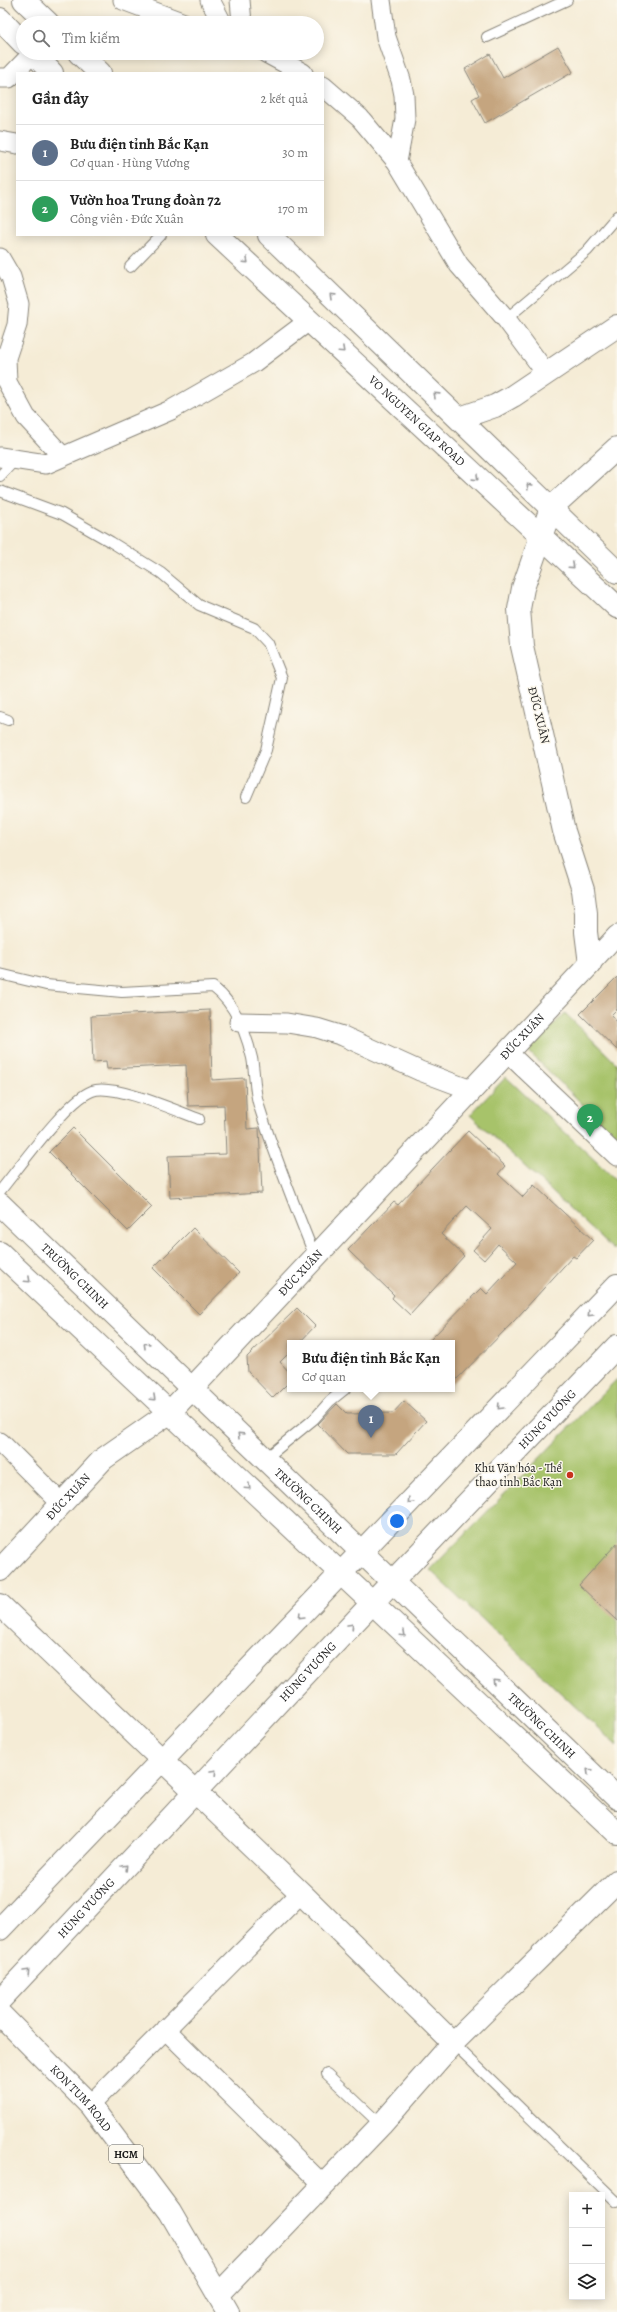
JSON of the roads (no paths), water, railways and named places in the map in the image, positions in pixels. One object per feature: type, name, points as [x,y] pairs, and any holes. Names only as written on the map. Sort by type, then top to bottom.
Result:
[{"type":"main road","points":[[24,0],[41,16]]},
{"type":"main road","points":[[0,19],[16,36]]},
{"type":"main road","points":[[40,60],[51,72]]},
{"type":"main road","points":[[86,60],[99,72]]},
{"type":"main road","name":"VO NGUYEN GIAP ROAD","points":[[219,236],[540,538],[617,607]]},
{"type":"main road","points":[[270,236],[460,418],[617,572]]},
{"type":"main road","points":[[460,418],[495,406],[617,326]]},
{"type":"main road","points":[[551,508],[617,448]]},
{"type":"main road","name":"ĐỨC XUÂN","points":[[0,1570],[103,1459],[169,1413],[590,964],[586,932],[586,914],[582,890],[564,831],[522,646],[519,609],[523,588],[551,508]]},
{"type":"main road","name":"TRƯỜNG CHINH","points":[[0,1204],[617,1798]]},
{"type":"main road","points":[[0,1253],[617,1834]]},
{"type":"main road","points":[[0,1929],[341,1575],[617,1285]]},
{"type":"main road","name":"HÙNG VƯƠNG","points":[[0,2000],[392,1582],[617,1346]]},
{"type":"main road","points":[[0,1605],[301,1893],[453,2043]]},
{"type":"main road","points":[[224,2303],[323,2186],[381,2125],[453,2043],[614,1891]]},
{"type":"main road","name":"KON TUM ROAD","points":[[0,2014],[90,2105],[170,2212],[224,2303]]},
{"type":"street","points":[[122,0],[165,16]]},
{"type":"street","points":[[210,0],[218,16]]},
{"type":"street","points":[[240,0],[241,16]]},
{"type":"street","points":[[381,0],[386,37],[404,95],[405,119],[397,162]]},
{"type":"street","points":[[0,78],[9,78],[26,60]]},
{"type":"street","points":[[279,60],[301,72]]},
{"type":"street","points":[[324,87],[360,118],[397,162],[459,266],[506,319],[546,373]]},
{"type":"street","points":[[0,141],[16,144]]},
{"type":"street","points":[[0,258],[11,277],[19,304],[16,325],[0,380]]},
{"type":"street","points":[[8,459],[46,464],[171,410],[214,387],[253,363],[310,320]]},
{"type":"street","points":[[6,358],[7,382],[26,417],[63,457]]},
{"type":"street","name":"ĐỨC XUÂN","points":[[590,964],[617,935]]},
{"type":"street","points":[[239,1022],[287,1023],[317,1028],[343,1036],[420,1072],[471,1090]]},
{"type":"street","points":[[507,1052],[617,1156]]},
{"type":"street","points":[[0,1442],[62,1504]]},
{"type":"street","points":[[90,2105],[301,1893]]},
{"type":"street","points":[[165,2029],[323,2186]]},
{"type":"lane","points":[[487,37],[567,0]]},
{"type":"lane","points":[[506,319],[587,251],[617,216]]},
{"type":"lane","points":[[130,267],[160,236]]},
{"type":"lane","points":[[0,476],[8,459]]},
{"type":"lane","points":[[0,491],[62,514],[161,573],[195,602],[254,628],[268,643],[282,678],[266,750],[246,797]]},
{"type":"lane","points":[[0,974],[46,985],[122,992],[213,987],[225,997],[239,1022],[252,1057],[258,1104],[286,1183],[315,1257]]},
{"type":"lane","points":[[0,1191],[73,1102],[93,1090],[125,1092],[200,1119]]},
{"type":"lane","points":[[265,1459],[314,1420],[330,1401],[341,1392]]},
{"type":"lane","points":[[453,2043],[617,2202]]},
{"type":"lane","points":[[328,2074],[381,2125]]},
{"type":"place","name":"Vườn hoa Trung đoàn 72","points":[[590,1137]]},
{"type":"place","name":"Bưu điện tỉnh Bắc Kạn","points":[[371,1438]]},
{"type":"place","name":"Khu Văn hóa - Thể thao tỉnh Bắc Kạn","points":[[570,1475]]}]
